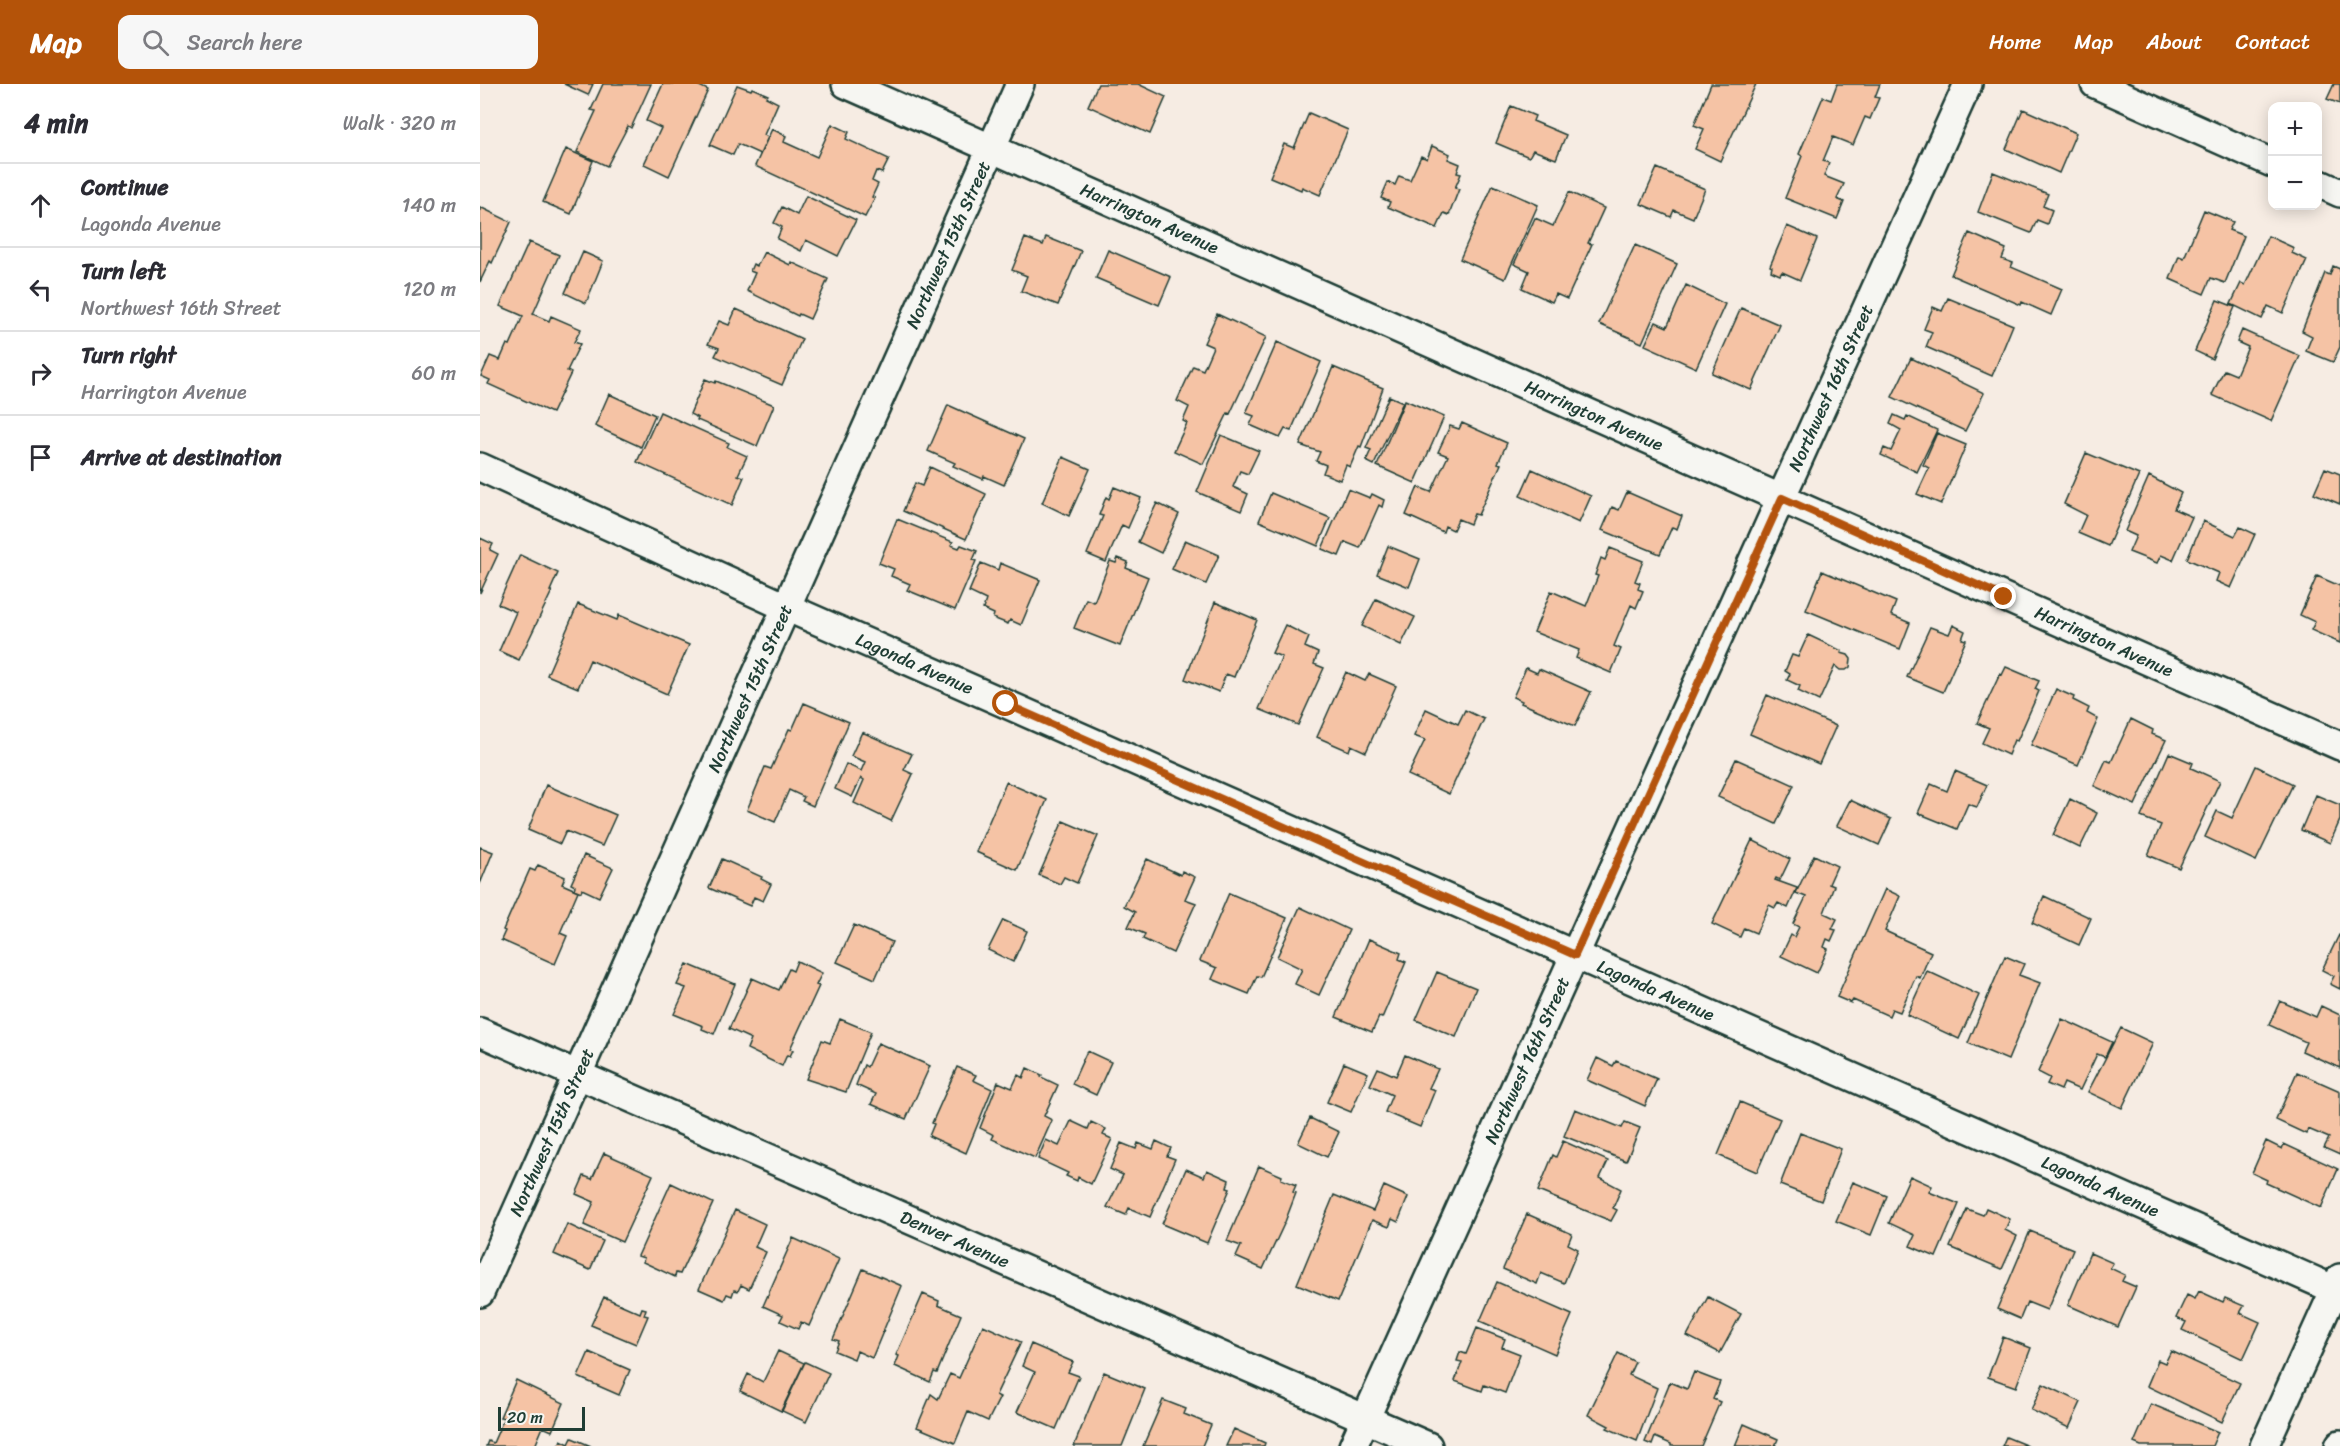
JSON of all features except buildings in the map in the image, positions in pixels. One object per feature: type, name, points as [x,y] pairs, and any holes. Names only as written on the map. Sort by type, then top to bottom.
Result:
[{"type":"street","name":"Harrington Avenue","points":[[846,84],[2340,746]]},
{"type":"street","name":"Northwest 15th Street","points":[[480,1293],[1020,84]]},
{"type":"street","name":"Northwest 16th Street","points":[[1353,1446],[1968,84]]},
{"type":"street","points":[[2095,84],[2268,161]]},
{"type":"street","points":[[2322,185],[2340,193]]},
{"type":"street","name":"Lagonda Avenue","points":[[480,467],[786,607],[1575,955],[2338,1287]]},
{"type":"street","name":"Denver Avenue","points":[[480,1032],[1428,1446]]},
{"type":"street","points":[[2264,1446],[2338,1287]]},
{"type":"route","points":[[1006,704],[1575,955],[1782,498],[2004,597]]}]
